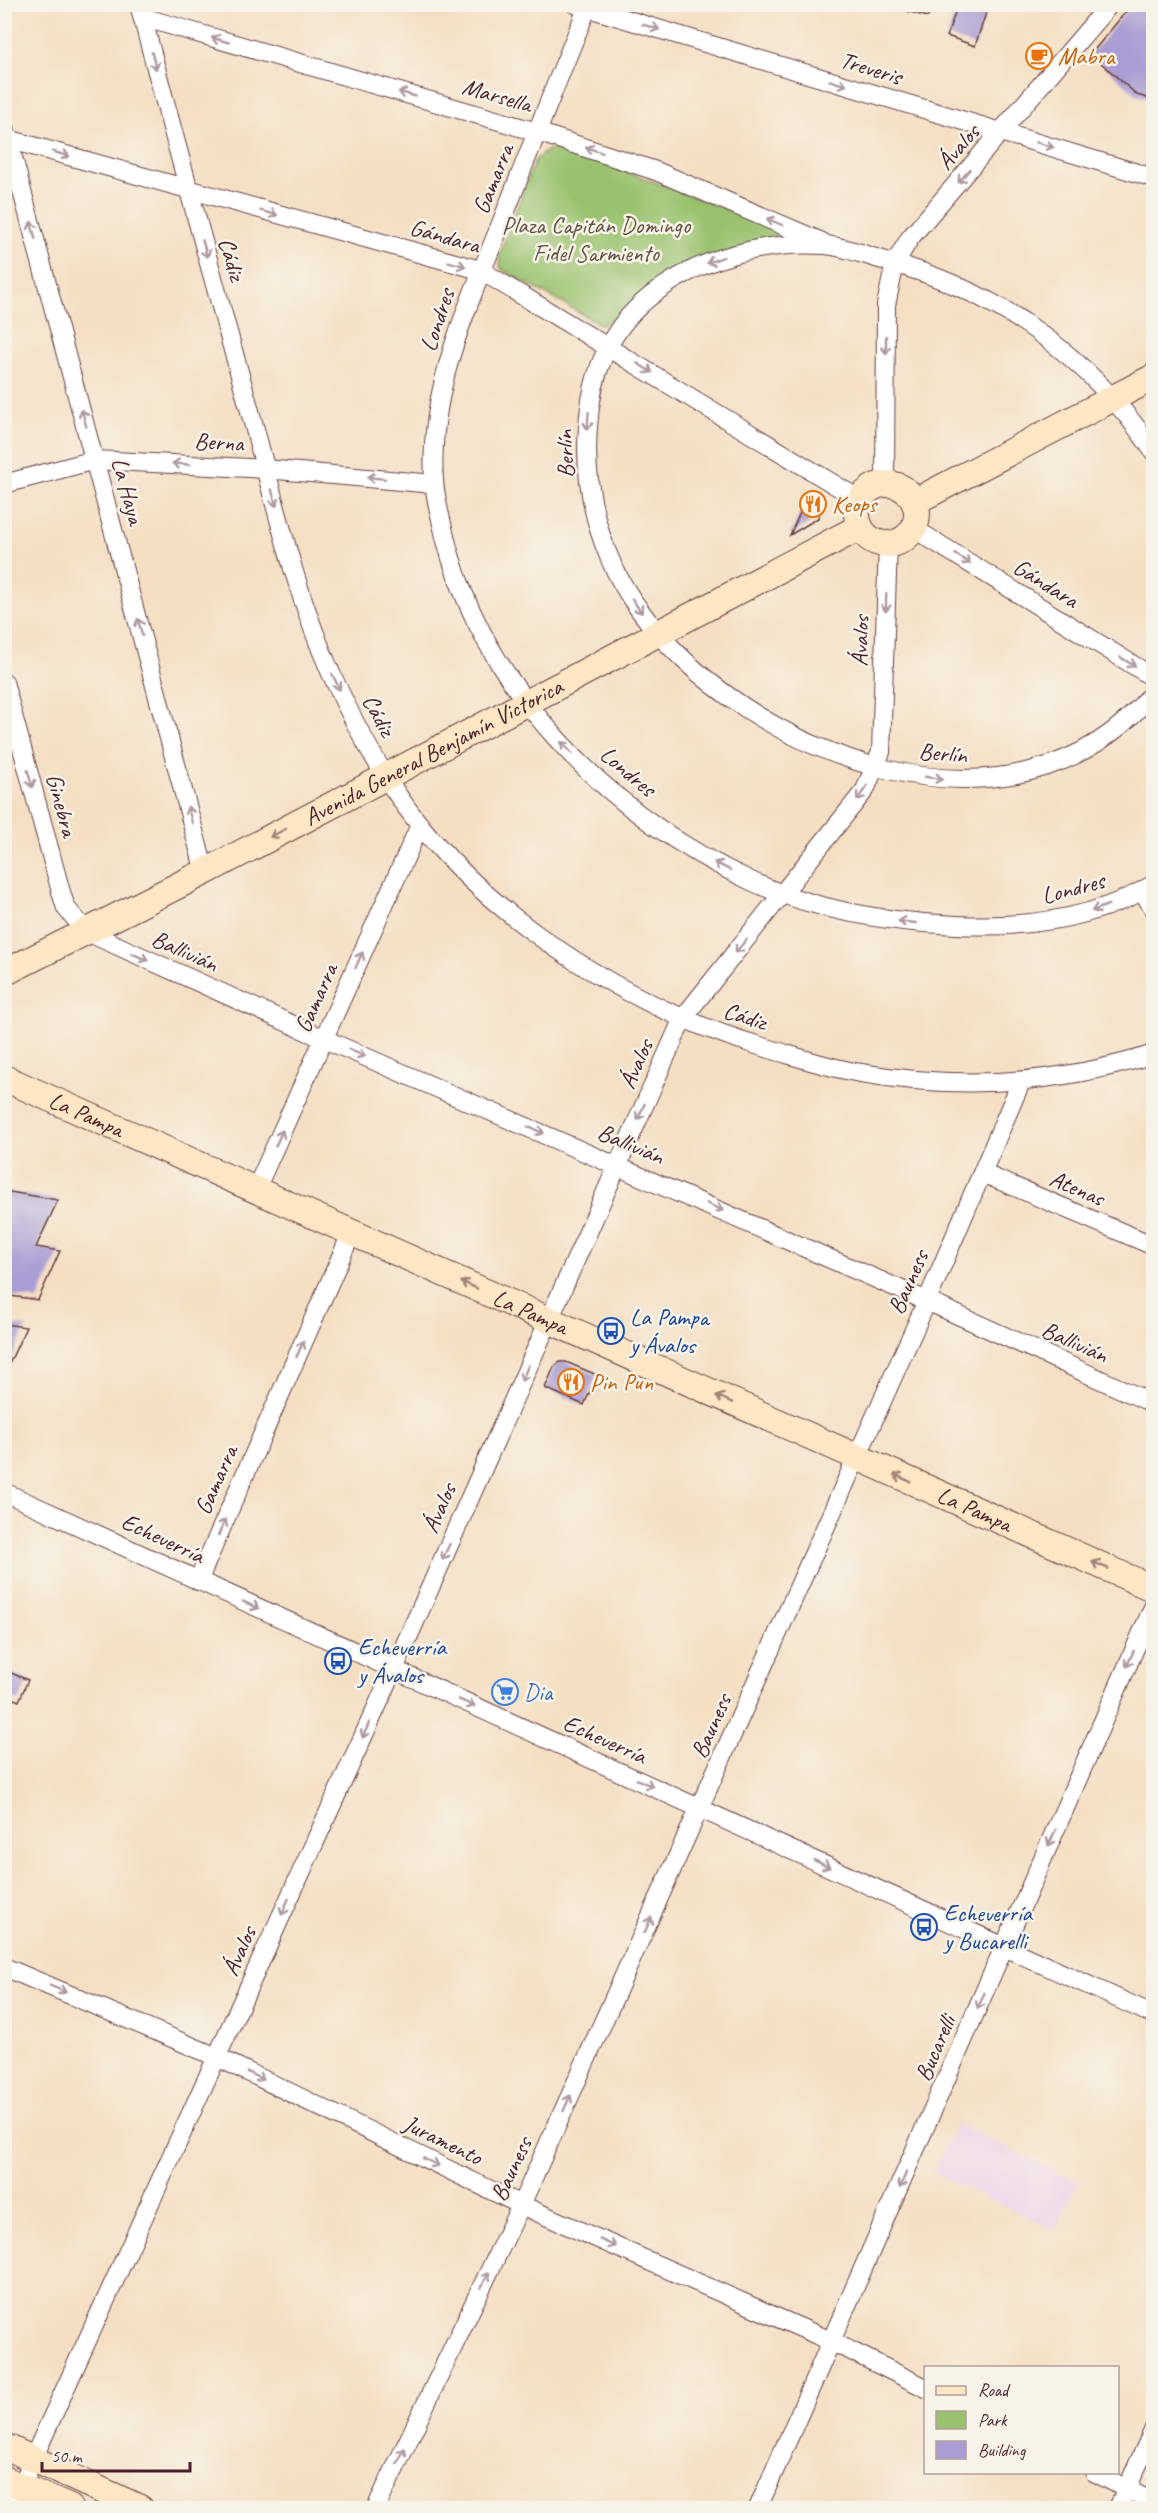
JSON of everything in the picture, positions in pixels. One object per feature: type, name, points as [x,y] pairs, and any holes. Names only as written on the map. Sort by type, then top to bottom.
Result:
[{"type":"street","name":"Ávalos","points":[[885,484],[886,305],[895,263],[910,238],[1003,132],[1110,4]]},
{"type":"street","name":"Treveris","points":[[584,6],[1154,178]]},
{"type":"street","name":"Gamarra","points":[[480,270],[537,132],[584,6]]},
{"type":"street","name":"Marsella","points":[[140,11],[537,132],[656,171],[829,245]]},
{"type":"street","name":"Cádiz","points":[[140,11],[294,568],[328,667],[385,775],[420,825],[505,909],[591,969],[637,996],[722,1035],[863,1074],[960,1083],[1021,1082]]},
{"type":"street","name":"Gándara","points":[[6,133],[189,191],[480,270],[608,345],[860,500]]},
{"type":"street","name":"La Haya","points":[[6,133],[205,872]]},
{"type":"street","name":"Berlín","points":[[1154,452],[1114,398],[1060,347],[1022,320],[965,288],[895,263],[829,245],[777,246],[735,253],[708,262],[682,275],[639,306],[621,324],[608,345],[595,376],[589,410],[588,478],[604,545],[636,606],[658,633],[712,683],[751,710],[808,741],[876,767],[947,780],[982,780],[1018,775],[1051,766],[1104,739],[1139,710],[1154,691]]},
{"type":"street","name":"Londres","points":[[480,270],[459,326],[442,388],[433,456],[434,484],[449,553],[460,583],[497,658],[526,701],[581,763],[631,807],[715,862],[784,894],[883,919],[976,926],[1048,921],[1089,912],[1148,888]]},
{"type":"street","points":[[914,502],[1154,377]]},
{"type":"street","name":"Berna","points":[[4,484],[95,460],[266,469],[434,484]]},
{"type":"street","points":[[885,484],[903,489],[914,502],[917,515],[913,528],[903,540],[888,544],[871,540],[860,527],[857,514],[860,500],[871,489],[885,484]]},
{"type":"street","name":"Avenida General Benjamín Victorica","points":[[4,973],[205,872],[385,775],[860,527]]},
{"type":"street","name":"Gándara","points":[[913,528],[1154,678]]},
{"type":"street","name":"Ávalos","points":[[13,2492],[33,2459],[394,1669],[683,1018],[866,790],[881,752],[888,544]]},
{"type":"street","name":"Ginebra","points":[[4,682],[60,892],[71,915],[87,932]]},
{"type":"street","name":"Gamarra","points":[[255,1191],[420,825]]},
{"type":"street","points":[[1148,888],[1154,909]]},
{"type":"street","name":"Ballivián","points":[[87,932],[324,1039],[618,1164],[1154,1404]]},
{"type":"street","points":[[1021,1082],[1080,1073],[1154,1054]]},
{"type":"street","name":"La Pampa","points":[[4,1078],[1154,1589]]},
{"type":"street","name":"Bauness","points":[[376,2508],[521,2205],[927,1301],[1021,1082]]},
{"type":"street","name":"Atenas","points":[[982,1173],[1154,1246]]},
{"type":"street","name":"Gamarra","points":[[198,1581],[351,1234]]},
{"type":"street","name":"Echeverría","points":[[4,1492],[1154,2015]]},
{"type":"street","name":"Bucarelli","points":[[758,2508],[833,2342],[1154,1605]]},
{"type":"street","name":"Juramento","points":[[4,1966],[217,2057],[521,2205],[833,2342],[924,2387]]},
{"type":"street","points":[[1118,2508],[1154,2429]]},
{"type":"street","points":[[4,2446],[140,2508]]},
{"type":"street","points":[[1098,2474],[1154,2503]]},
{"type":"street","points":[[13,2492],[70,2508]]},
{"type":"shaded area","points":[[956,2124],[1078,2182],[1055,2230],[933,2173]]},
{"type":"green space","name":"Plaza Capitán Domingo Fidel Sarmiento","points":[[561,147],[774,227],[776,236],[772,242],[647,293],[602,325],[501,269],[499,255],[535,160],[548,150]]},
{"type":"building","points":[[902,4],[932,4],[928,17],[900,9]]},
{"type":"building","points":[[958,4],[989,4],[975,46],[947,36]]},
{"type":"building","points":[[1132,4],[1154,5],[1154,100],[1137,95],[1091,54]]},
{"type":"building","points":[[808,495],[821,504],[818,518],[790,535]]},
{"type":"building","points":[[4,1191],[58,1200],[36,1247],[60,1251],[38,1300],[4,1295]]},
{"type":"building","points":[[4,1324],[26,1327],[4,1375]]},
{"type":"building","name":"Pin Pun","points":[[560,1362],[566,1362],[597,1375],[584,1405],[545,1388],[554,1367]]},
{"type":"building","points":[[4,1670],[28,1680],[19,1701],[4,1695]]},
{"type":"place","name":"Mabra","points":[[1039,56]]},
{"type":"place","name":"Keops","points":[[813,504]]},
{"type":"place","name":"La Pampa y Ávalos","points":[[611,1331]]},
{"type":"place","name":"Pin Pun","points":[[571,1382]]},
{"type":"place","name":"Echeverría y Ávalos","points":[[338,1661]]},
{"type":"place","name":"Dia","points":[[505,1692]]},
{"type":"place","name":"Echeverría y Bucarelli","points":[[924,1927]]}]
